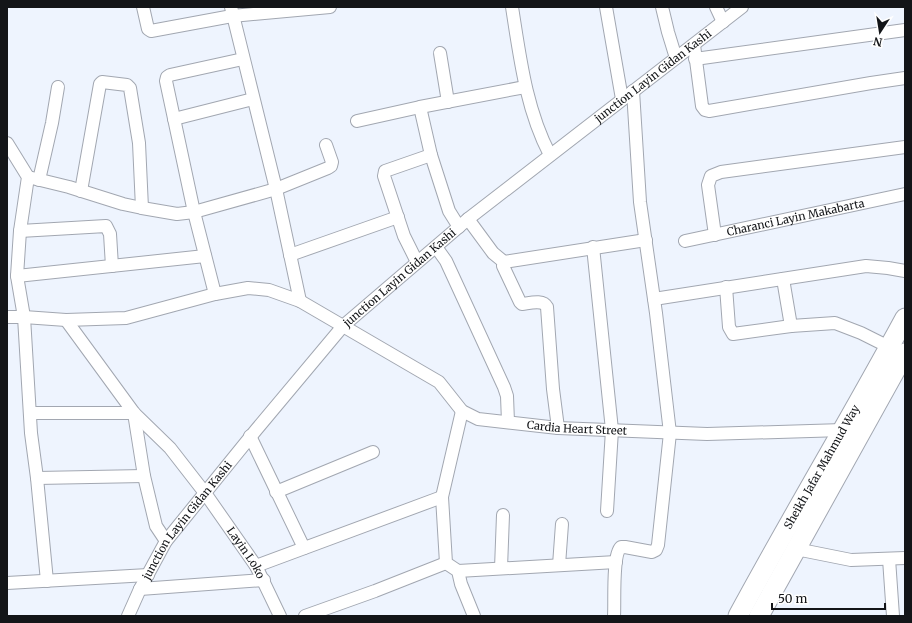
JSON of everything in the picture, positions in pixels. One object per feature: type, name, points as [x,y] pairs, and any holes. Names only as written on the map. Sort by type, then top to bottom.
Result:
[{"type":"main road","name":"Sheikh Jafar Mahmud Way","points":[[759,616],[796,549],[897,350],[905,318]]},
{"type":"main road","name":"Sheikh Jafar Mahmud Way","points":[[738,616],[768,560],[843,430],[897,350]]},
{"type":"street","points":[[143,7],[148,29],[151,32],[232,12],[330,7]]},
{"type":"street","points":[[512,7],[525,87],[541,137],[550,155]]},
{"type":"street","points":[[606,7],[622,99]]},
{"type":"street","points":[[662,7],[676,58]]},
{"type":"street","points":[[716,7],[723,22]]},
{"type":"street","name":"junction Layin Gidan Kashi","points":[[128,616],[140,588],[166,541],[250,436],[343,326],[464,223],[742,7]]},
{"type":"street","points":[[232,12],[276,189],[300,301]]},
{"type":"street","points":[[695,59],[905,30]]},
{"type":"street","points":[[694,45],[702,106],[705,110],[709,111],[905,78]]},
{"type":"street","points":[[440,52],[448,102]]},
{"type":"street","points":[[215,294],[194,212],[166,81],[167,77],[170,75],[243,58]]},
{"type":"street","points":[[81,191],[100,84],[102,82],[127,85],[130,88],[139,143],[142,208]]},
{"type":"street","points":[[47,581],[30,413],[24,317],[17,276],[20,230],[34,178],[52,123],[58,87]]},
{"type":"street","points":[[357,121],[420,107],[525,87]]},
{"type":"street","points":[[614,616],[616,562],[618,550],[621,547],[652,552],[656,550],[658,545],[670,433],[654,299],[640,202],[632,91]]},
{"type":"street","points":[[174,119],[253,99]]},
{"type":"street","points":[[420,107],[431,156],[449,211],[464,223],[493,253],[504,262],[646,240]]},
{"type":"street","points":[[7,143],[13,161],[34,178],[104,199],[177,214],[194,212],[276,189],[331,166],[332,162],[326,145]]},
{"type":"street","points":[[715,235],[708,185],[711,176],[721,172],[905,147]]},
{"type":"street","points":[[417,262],[404,236],[384,176],[385,171],[431,156]]},
{"type":"street","name":"Charanci Layin Makabarta","points":[[685,241],[905,194]]},
{"type":"street","points":[[290,255],[398,217]]},
{"type":"street","points":[[20,230],[106,226],[110,234],[112,266]]},
{"type":"street","points":[[436,247],[446,261],[502,382],[507,396],[508,422]]},
{"type":"street","points":[[593,247],[612,430],[607,511]]},
{"type":"street","points":[[17,276],[205,256]]},
{"type":"street","points":[[504,262],[503,266],[520,302],[522,304],[542,302],[546,304],[547,307],[553,389],[558,428]]},
{"type":"street","points":[[654,299],[866,266],[905,271]]},
{"type":"street","points":[[783,279],[791,326]]},
{"type":"street","points":[[726,287],[729,327],[733,334],[791,326],[835,323],[861,333],[897,350]]},
{"type":"street","points":[[7,317],[66,320],[126,318],[215,294],[248,288],[269,290],[300,301],[439,382],[462,412],[442,496],[446,563]]},
{"type":"street","name":"Layin Loko","points":[[66,320],[134,413],[170,448],[205,493],[256,566],[280,616]]},
{"type":"street","name":"Cardia Heart Street","points":[[462,412],[478,419],[558,428],[707,434],[843,430]]},
{"type":"street","points":[[30,413],[134,413],[144,476],[156,526],[166,541]]},
{"type":"street","points":[[250,436],[304,548]]},
{"type":"street","points":[[276,492],[373,452]]},
{"type":"street","points":[[37,478],[144,476]]},
{"type":"street","points":[[256,566],[442,496]]},
{"type":"street","points":[[501,568],[503,515]]},
{"type":"street","points":[[559,565],[562,524]]},
{"type":"street","points":[[796,549],[851,560],[905,558]]},
{"type":"street","points":[[889,559],[893,616]]},
{"type":"street","points":[[446,563],[458,571],[616,562]]},
{"type":"street","points":[[305,616],[375,591],[446,563]]},
{"type":"street","points":[[458,571],[461,584],[474,616]]},
{"type":"street","points":[[7,583],[148,574]]},
{"type":"street","points":[[140,588],[264,580]]}]
